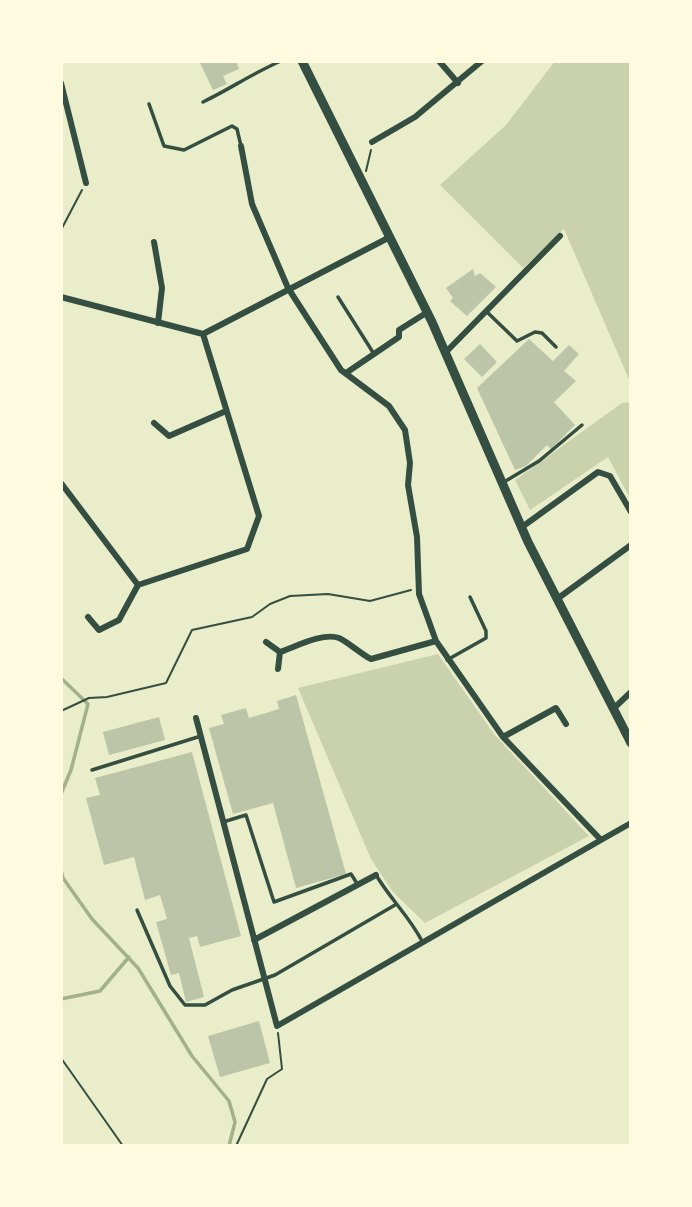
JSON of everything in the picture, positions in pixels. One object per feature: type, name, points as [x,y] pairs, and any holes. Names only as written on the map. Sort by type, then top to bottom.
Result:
[{"type":"main road","points":[[302,61],[445,353],[522,527],[631,743]]},
{"type":"street","points":[[439,61],[458,83]]},
{"type":"street","points":[[372,142],[415,117],[482,61]]},
{"type":"street","points":[[61,83],[86,183]]},
{"type":"street","points":[[241,146],[252,204],[288,288],[346,373],[389,406],[405,430],[410,463],[408,485],[417,537],[419,589],[436,641],[503,737],[601,840]]},
{"type":"street","points":[[445,353],[560,236]]},
{"type":"street","points":[[61,297],[202,334],[390,237]]},
{"type":"street","points":[[154,242],[162,288],[158,323]]},
{"type":"street","points":[[346,373],[399,337],[399,330],[426,313]]},
{"type":"street","points":[[88,617],[99,630],[119,620],[138,585],[247,549],[259,516],[202,334]]},
{"type":"street","points":[[154,422],[169,436],[226,411]]},
{"type":"street","points":[[522,527],[598,472],[610,476],[631,512]]},
{"type":"street","points":[[61,484],[138,585]]},
{"type":"street","points":[[558,599],[631,545]]},
{"type":"street","points":[[280,652],[327,637],[340,638],[353,650],[371,659],[436,641]]},
{"type":"street","points":[[266,642],[280,652]]},
{"type":"street","points":[[278,670],[280,652]]},
{"type":"street","points":[[613,709],[631,692]]},
{"type":"street","points":[[503,737],[556,708],[566,724]]},
{"type":"street","points":[[196,718],[277,1026],[631,824]]},
{"type":"street","points":[[254,940],[376,875]]},
{"type":"lane","points":[[203,102],[232,88],[241,79],[281,61]]},
{"type":"lane","points":[[149,104],[164,146],[184,150],[232,126],[237,129],[241,146]]},
{"type":"lane","points":[[338,297],[374,354]]},
{"type":"lane","points":[[486,311],[517,341],[535,332],[542,333],[556,347]]},
{"type":"lane","points":[[502,483],[539,461],[582,425]]},
{"type":"lane","points":[[447,660],[486,638],[486,631],[470,597]]},
{"type":"lane","points":[[92,770],[201,736]]},
{"type":"lane","points":[[223,822],[246,815],[274,902],[351,874],[358,884]]},
{"type":"lane","points":[[376,875],[395,905],[408,915],[423,943]]},
{"type":"lane","points":[[136,910],[164,976],[185,1005],[205,1005],[232,990],[264,979],[395,905]]},
{"type":"path","points":[[359,176],[368,170],[372,142]]},
{"type":"path","points":[[61,230],[86,183]]},
{"type":"path","points":[[61,711],[89,698],[132,693],[166,683],[192,629],[252,617],[270,604],[290,596],[327,594],[370,601],[419,589]]},
{"type":"path","points":[[236,1146],[267,1079],[282,1069],[277,1026]]},
{"type":"path","points":[[61,1058],[123,1146]]},
{"type":"green space","points":[[555,61],[631,61],[631,384],[564,229],[523,268],[440,185],[506,125]]},
{"type":"green space","points":[[631,402],[631,500],[608,457],[530,510],[515,480],[622,403]]},
{"type":"green space","points":[[438,654],[494,734],[589,836],[425,923],[393,892],[371,859],[298,688]]},
{"type":"building","points":[[199,61],[236,61],[239,69],[223,76],[227,84],[213,90]]},
{"type":"building","points":[[473,269],[475,276],[480,273],[496,287],[467,316],[450,301],[453,298],[446,288]]},
{"type":"building","points":[[529,339],[553,361],[569,345],[579,354],[564,371],[576,381],[554,402],[575,425],[551,449],[547,445],[526,466],[515,470],[477,388]]},
{"type":"building","points":[[480,344],[497,362],[482,377],[464,359]]},
{"type":"building","points":[[296,695],[346,874],[296,888],[273,803],[233,814],[209,728],[224,724],[221,715],[246,708],[249,718],[279,709],[277,701]]},
{"type":"building","points":[[159,717],[165,740],[109,755],[103,732]]},
{"type":"building","points":[[192,752],[241,936],[200,947],[197,936],[189,938],[204,997],[186,1002],[179,973],[171,975],[156,922],[167,919],[160,895],[145,900],[134,857],[104,865],[86,798],[100,795],[95,778]]},
{"type":"building","points":[[259,1021],[270,1063],[220,1077],[208,1036]]},
{"type":"waterway","points":[[61,678],[88,704],[71,770],[61,794]]},
{"type":"waterway","points":[[61,870],[63,878],[92,919],[138,968],[192,1056],[229,1101],[235,1122],[229,1146]]},
{"type":"waterway","points":[[61,999],[100,991],[129,957]]}]
